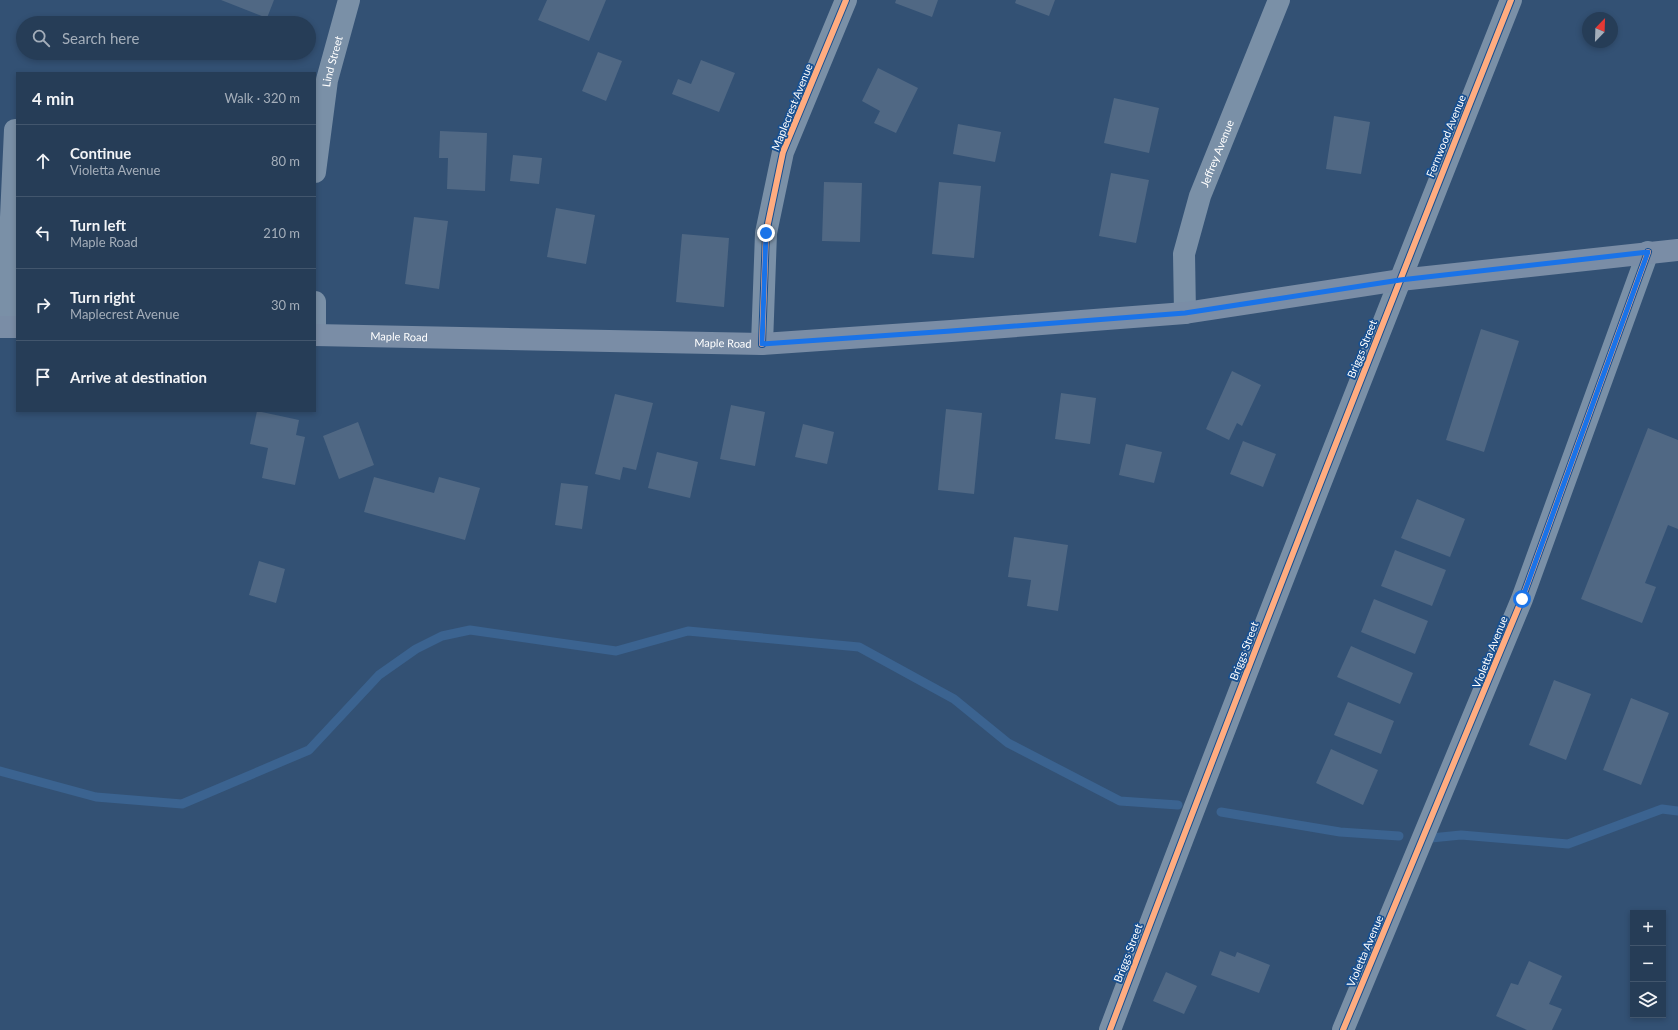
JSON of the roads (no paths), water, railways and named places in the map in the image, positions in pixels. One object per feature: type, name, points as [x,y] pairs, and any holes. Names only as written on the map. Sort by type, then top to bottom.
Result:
[{"type":"main road","name":"Maple Road","points":[[316,335],[762,344],[1185,313],[1400,280],[1648,252],[1678,250]]},
{"type":"street","name":"Lind Street","points":[[316,164],[327,80],[349,0]]},
{"type":"street","name":"Maplecrest Avenue","points":[[762,344],[766,233],[783,152],[846,0]]},
{"type":"street","name":"Jeffrey Avenue","points":[[1185,313],[1184,254],[1200,196],[1279,0]]},
{"type":"street","name":"Fernwood Avenue","points":[[1400,280],[1511,0]]},
{"type":"street","points":[[8,327],[15,130]]},
{"type":"street","name":"Violetta Avenue","points":[[1343,1030],[1522,599],[1648,252]]},
{"type":"street","name":"Briggs Street","points":[[1110,1030],[1182,838],[1400,280]]},
{"type":"waterway","points":[[0,771],[96,797],[182,804],[309,750],[379,675],[416,649],[442,636],[470,630],[616,651],[688,631],[859,647],[954,699],[1008,743],[1120,801],[1178,805]]},
{"type":"waterway","points":[[1431,838],[1461,835],[1568,844],[1662,809],[1678,811]]},
{"type":"waterway","points":[[1221,812],[1340,832],[1399,836]]}]
